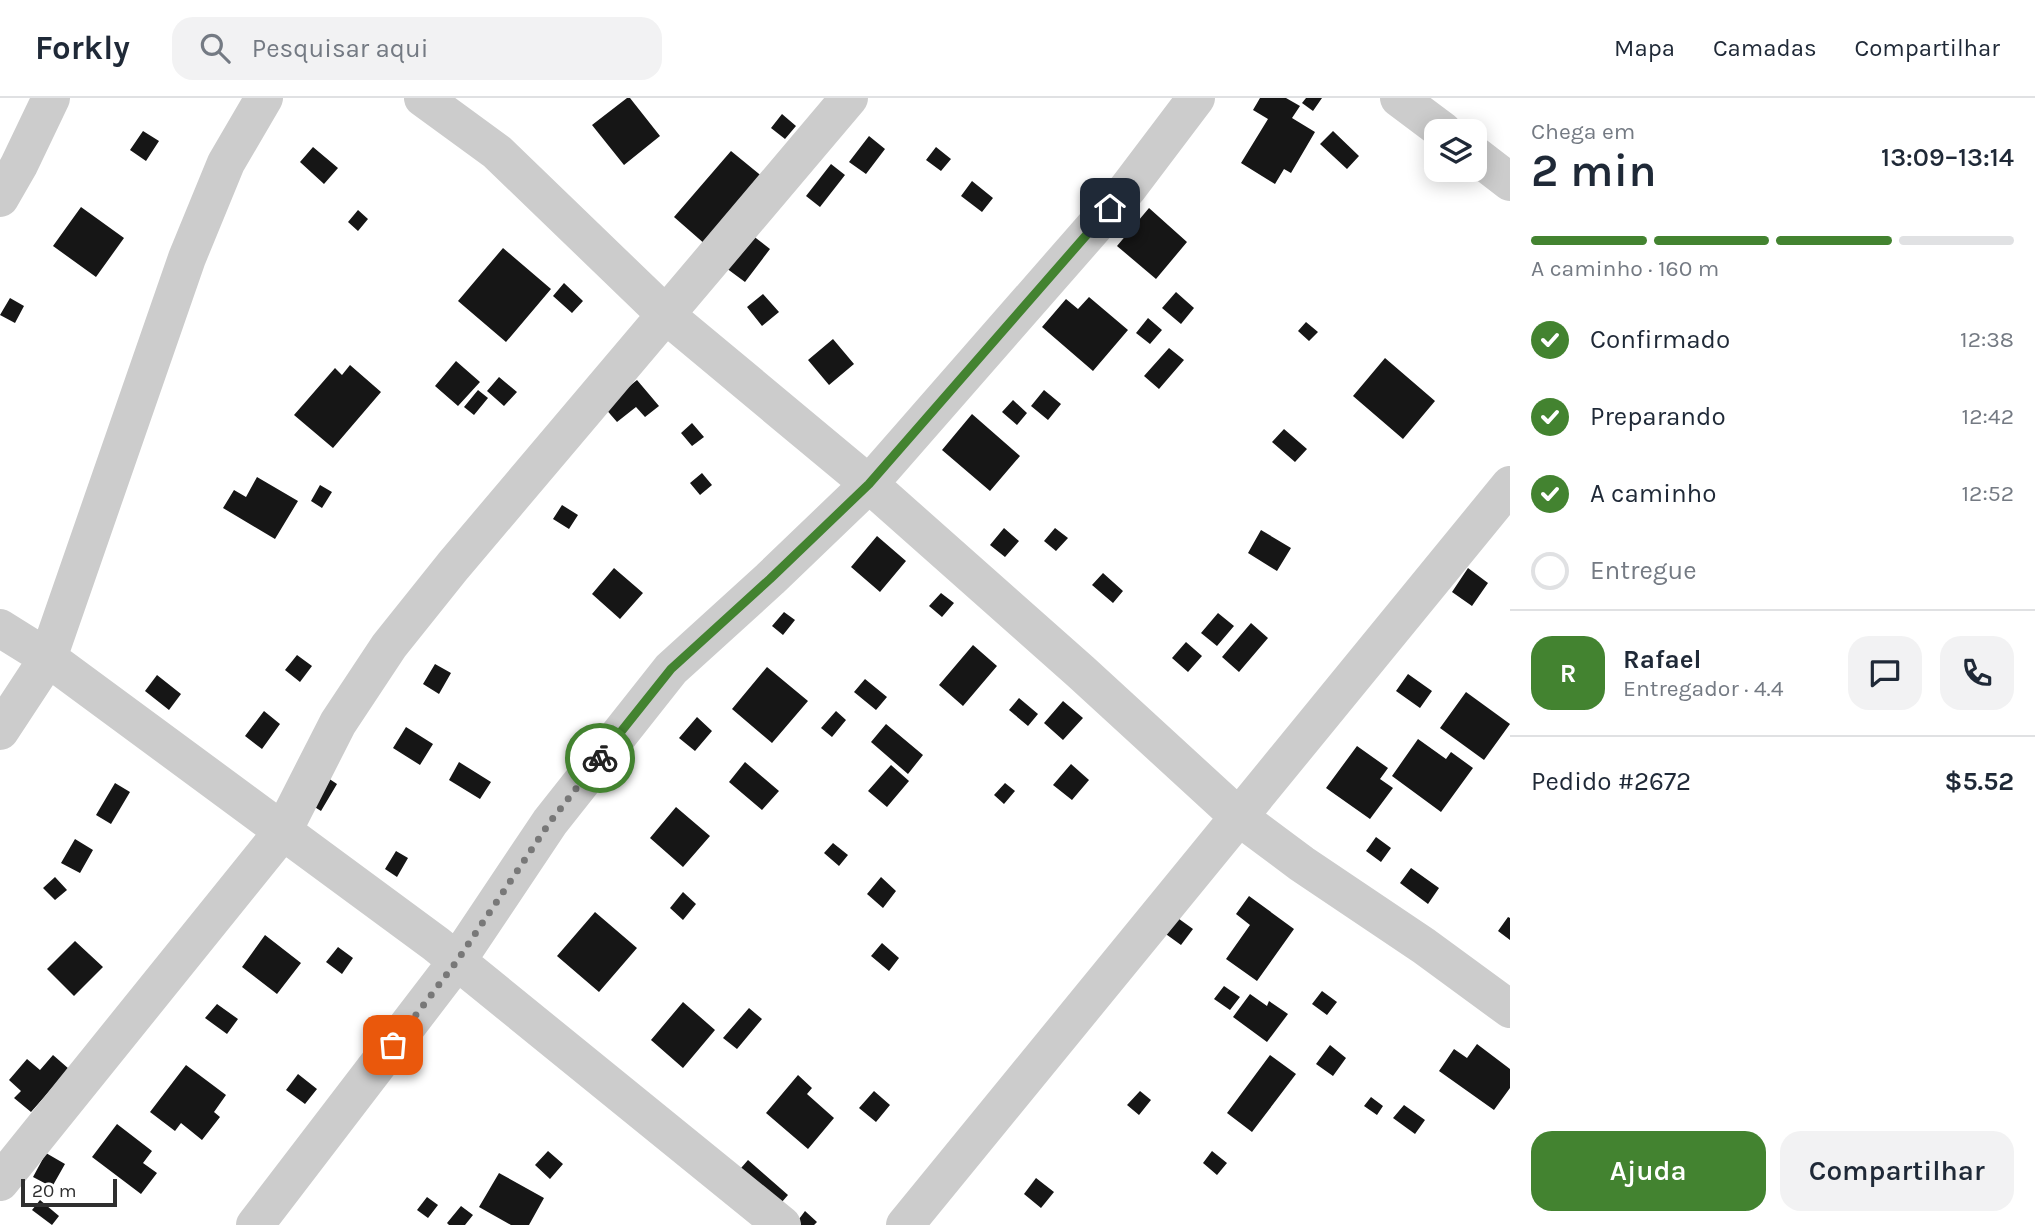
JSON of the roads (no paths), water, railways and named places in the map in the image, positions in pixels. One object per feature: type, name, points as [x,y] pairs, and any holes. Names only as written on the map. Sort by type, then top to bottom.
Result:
[{"type":"street","points":[[0,198],[51,98]]},
{"type":"street","points":[[0,731],[48,658],[187,258],[226,163],[264,98]]},
{"type":"street","points":[[423,98],[497,152],[666,314],[869,484],[1239,817],[1510,1009]]},
{"type":"street","points":[[0,1181],[283,831],[338,723],[389,646],[453,566],[849,98]]},
{"type":"street","points":[[255,1225],[457,961],[550,822],[671,669],[869,484],[1128,188],[1196,98]]},
{"type":"street","points":[[1399,98],[1427,119]]},
{"type":"street","points":[[1487,164],[1510,181]]},
{"type":"street","points":[[905,1225],[1510,485]]},
{"type":"street","points":[[0,628],[48,658],[457,961],[782,1225]]}]
